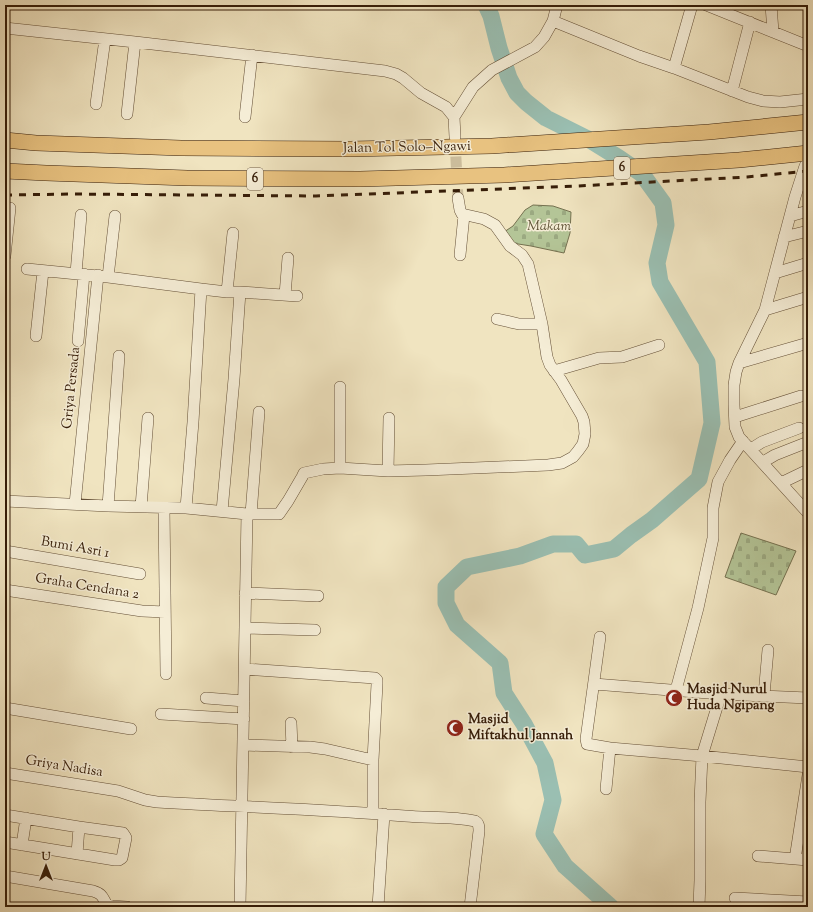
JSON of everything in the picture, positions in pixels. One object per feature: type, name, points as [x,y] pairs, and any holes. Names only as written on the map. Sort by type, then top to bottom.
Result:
[{"type":"highway","name":"Jalan Tol Solo–Ngawi","points":[[5,140],[36,143],[189,148],[350,149],[492,146],[709,132],[808,122]]},
{"type":"highway","name":"Jalan Tol Solo–Ngawi","points":[[5,171],[187,178],[360,179],[504,175],[740,160],[806,160]]},
{"type":"street","points":[[455,138],[454,117],[473,87],[492,70],[535,47],[544,37],[553,21],[557,5]]},
{"type":"street","points":[[674,68],[692,5]]},
{"type":"street","points":[[706,5],[808,46]]},
{"type":"street","points":[[771,5],[773,32]]},
{"type":"street","points":[[553,21],[639,56],[748,97],[763,101],[780,102],[808,99]]},
{"type":"street","points":[[732,91],[750,22]]},
{"type":"street","points":[[5,28],[105,38],[385,71],[403,78],[421,93],[446,107],[454,117]]},
{"type":"street","points":[[96,104],[105,38]]},
{"type":"street","points":[[127,114],[135,42]]},
{"type":"street","points":[[245,117],[252,55]]},
{"type":"street","points":[[806,160],[764,310],[738,364],[734,385],[734,417],[737,433],[743,441],[808,513]]},
{"type":"street","points":[[5,501],[186,508],[249,514],[279,514],[304,473],[323,469],[340,468],[388,471],[473,469],[562,464],[573,457],[583,444],[585,434],[584,422],[561,380],[550,365],[547,357],[542,324],[528,264],[522,255],[510,246],[495,224],[484,219],[464,215],[460,210],[458,198]]},
{"type":"street","points":[[5,256],[10,208]]},
{"type":"street","points":[[790,216],[808,211]]},
{"type":"street","points":[[460,255],[464,215]]},
{"type":"street","points":[[78,341],[81,216]]},
{"type":"street","name":"Griya Persada","points":[[75,504],[103,276],[115,216]]},
{"type":"street","points":[[784,237],[808,231]]},
{"type":"street","points":[[227,292],[233,233]]},
{"type":"street","points":[[285,295],[288,258]]},
{"type":"street","points":[[775,273],[808,263]]},
{"type":"street","points":[[27,269],[80,273],[227,292],[297,296]]},
{"type":"street","points":[[36,336],[43,271]]},
{"type":"street","points":[[186,508],[201,289]]},
{"type":"street","points":[[222,511],[240,292]]},
{"type":"street","points":[[764,310],[808,297]]},
{"type":"street","points":[[497,319],[519,324],[542,324]]},
{"type":"street","points":[[738,364],[808,343]]},
{"type":"street","points":[[554,371],[599,358],[622,357],[659,345]]},
{"type":"street","points":[[108,506],[119,356]]},
{"type":"street","points":[[340,387],[340,468]]},
{"type":"street","points":[[734,417],[801,396]]},
{"type":"street","points":[[240,907],[245,669],[245,593],[249,514],[259,412]]},
{"type":"street","points":[[142,507],[148,418]]},
{"type":"street","points":[[388,471],[389,418]]},
{"type":"street","points":[[751,449],[762,442],[799,428]]},
{"type":"street","points":[[676,690],[698,608],[713,538],[713,508],[718,482],[730,460],[743,441]]},
{"type":"street","points":[[763,462],[775,455],[808,442]]},
{"type":"street","points":[[781,483],[808,470]]},
{"type":"street","points":[[164,508],[166,674]]},
{"type":"street","name":"Bumi Asri 1","points":[[5,551],[140,574]]},
{"type":"street","name":"Graha Cendana 2","points":[[5,590],[142,611],[165,612]]},
{"type":"street","points":[[245,593],[318,596]]},
{"type":"street","points":[[245,628],[315,630]]},
{"type":"street","points":[[600,637],[586,742],[589,745],[808,767]]},
{"type":"street","points":[[764,695],[768,650]]},
{"type":"street","points":[[245,669],[375,678],[377,680],[373,760],[378,814],[378,907]]},
{"type":"street","points":[[594,684],[721,694],[808,698]]},
{"type":"street","points":[[699,907],[702,756],[721,694]]},
{"type":"street","points":[[206,698],[244,700]]},
{"type":"street","points":[[5,708],[131,729]]},
{"type":"street","points":[[161,714],[244,719]]},
{"type":"street","points":[[291,723],[292,747]]},
{"type":"street","points":[[243,745],[310,747],[373,760]]},
{"type":"street","points":[[606,789],[610,748]]},
{"type":"street","name":"Griya Nadisa","points":[[5,773],[118,791],[145,800],[157,802],[378,814],[470,820],[477,822],[479,825],[478,842],[470,907]]},
{"type":"street","points":[[795,859],[808,775]]},
{"type":"street","points":[[5,815],[123,833],[126,838],[122,858],[119,860],[5,842]]},
{"type":"street","points":[[22,845],[26,818]]},
{"type":"street","points":[[77,854],[79,827]]},
{"type":"street","points":[[758,856],[808,860]]},
{"type":"street","points":[[5,876],[99,893],[107,905],[127,907]]},
{"type":"street","points":[[735,898],[808,902]]},
{"type":"green space","name":"Makam","points":[[533,205],[553,206],[571,212],[570,233],[564,253],[512,243],[504,232],[513,226],[525,210]]},
{"type":"green space","points":[[741,533],[796,551],[776,595],[725,577]]},
{"type":"waterway","points":[[486,5],[491,16],[499,48],[509,78],[517,93],[546,118],[590,140],[642,174],[663,203],[666,225],[657,263],[660,282],[707,362],[712,423],[699,479],[652,520],[614,549],[585,555],[576,544],[553,544],[520,556],[467,567],[446,587],[446,603],[457,625],[500,663],[504,693],[524,724],[545,763],[553,800],[544,834],[565,866],[611,907]]},
{"type":"tunnel","points":[[455,140],[458,198]]},
{"type":"railway","points":[[5,195],[73,194],[316,196],[577,186],[747,177],[808,171]]},
{"type":"place","name":"Masjid Nurul Huda Ngipang","points":[[674,698]]},
{"type":"place","name":"Masjid Miftakhul Jannah","points":[[455,728]]}]
